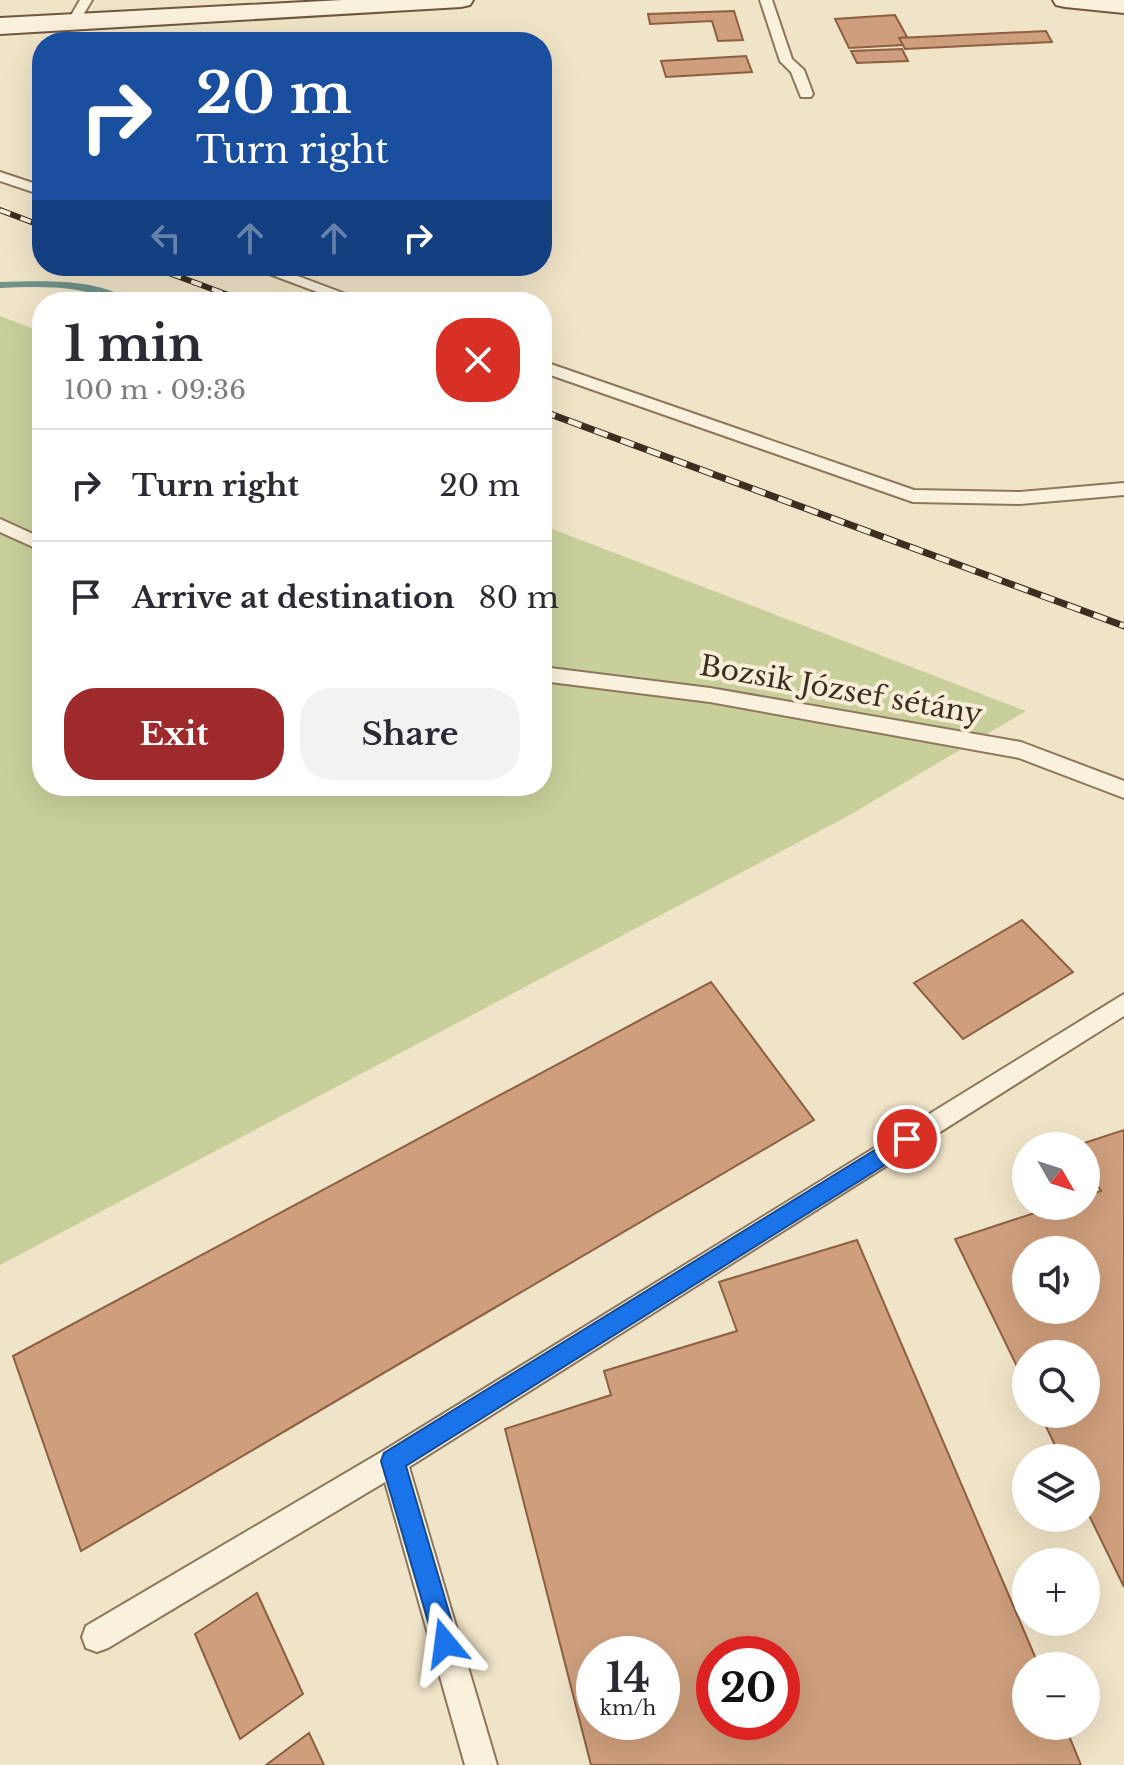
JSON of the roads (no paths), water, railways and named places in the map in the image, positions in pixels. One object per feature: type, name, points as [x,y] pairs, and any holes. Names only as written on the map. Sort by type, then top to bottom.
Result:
[{"type":"main road","points":[[0,26],[72,24],[266,6],[448,0]]},
{"type":"main road","points":[[1065,0],[1124,6]]},
{"type":"lane","points":[[72,24],[86,0]]},
{"type":"lane","points":[[766,0],[786,61],[797,70],[806,94]]},
{"type":"lane","points":[[786,61],[782,71],[786,83]]},
{"type":"lane","points":[[0,176],[32,187]]},
{"type":"lane","points":[[285,276],[330,292]]},
{"type":"lane","points":[[552,370],[913,496],[1020,498],[1124,489]]},
{"type":"lane","points":[[0,525],[32,540]]},
{"type":"lane","points":[[0,544],[23,536]]},
{"type":"lane","name":"Bozsik József sétány","points":[[552,675],[710,695],[1021,750],[1124,790]]},
{"type":"lane","points":[[97,1637],[393,1461],[1124,1004]]},
{"type":"lane","points":[[393,1461],[481,1765]]},
{"type":"waterway","points":[[0,285],[51,285],[100,292]]},
{"type":"railway","points":[[0,210],[32,222]]},
{"type":"railway","points":[[177,276],[220,292]]},
{"type":"railway","points":[[552,415],[1124,626]]}]
